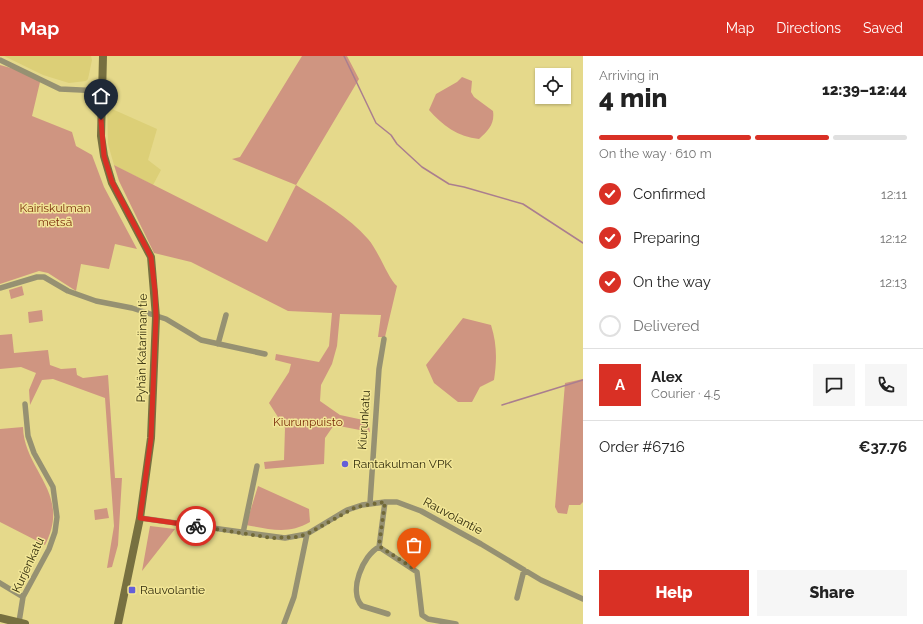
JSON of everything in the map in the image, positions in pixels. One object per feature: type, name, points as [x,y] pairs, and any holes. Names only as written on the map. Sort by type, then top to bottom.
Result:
[{"type":"street","name":"Pyhän Katariinan tie","points":[[103,56],[101,136],[104,156],[112,182],[151,257],[156,317],[151,438],[140,518],[118,624]]},
{"type":"street","points":[[0,60],[60,89],[102,91]]},
{"type":"street","points":[[0,288],[36,277],[44,277],[68,291],[174,322],[194,337],[218,344],[265,354]]},
{"type":"street","points":[[218,344],[226,315]]},
{"type":"street","name":"Kiurunkatu","points":[[370,503],[379,368],[384,339]]},
{"type":"street","name":"Kurjenkatu","points":[[22,623],[23,597],[49,549],[55,532],[56,517],[53,487],[34,453],[28,436],[26,428],[25,404]]},
{"type":"street","points":[[243,533],[257,466]]},
{"type":"street","points":[[385,502],[379,546],[371,552],[359,574],[358,594],[362,606],[388,614]]},
{"type":"street","name":"Rauvolantie","points":[[140,518],[285,538],[307,534],[347,510],[370,503],[397,502],[421,511],[555,587],[583,599]]},
{"type":"street","points":[[284,624],[294,597],[307,534]]},
{"type":"street","points":[[379,546],[417,572],[422,615],[428,619],[456,624]]},
{"type":"street","points":[[518,598],[524,570]]},
{"type":"street","points":[[0,583],[23,597]]},
{"type":"street","points":[[0,618],[22,623]]},
{"type":"shaded area","points":[[4,56],[91,56],[92,60],[88,79],[86,81],[69,83],[43,75]]},
{"type":"shaded area","points":[[107,103],[112,109],[157,129],[148,160],[161,170],[153,185],[114,165],[108,144]]},
{"type":"green space","points":[[302,56],[347,56],[359,79],[296,185],[232,159],[240,157]]},
{"type":"green space","name":"Kairiskulman metsä","points":[[0,65],[25,72],[40,82],[32,116],[72,132],[76,146],[92,155],[104,187],[137,249],[115,244],[109,269],[81,264],[76,291],[48,273],[39,271],[0,284]]},
{"type":"green space","points":[[462,77],[472,81],[471,92],[474,97],[493,111],[493,120],[490,127],[479,139],[457,133],[439,121],[429,110],[436,94],[457,82]]},
{"type":"green space","name":"Kiurunpuisto","points":[[114,165],[267,242],[296,185],[334,210],[368,239],[376,250],[390,278],[397,286],[385,337],[378,337],[381,315],[340,314],[337,346],[332,364],[321,385],[320,401],[340,415],[368,421],[370,432],[334,425],[325,438],[324,464],[265,469],[264,462],[284,460],[285,428],[269,403],[289,372],[291,364],[275,360],[276,354],[319,362],[329,346],[332,313],[288,311],[191,262],[154,253],[119,181]]},
{"type":"green space","points":[[22,286],[24,295],[11,299],[9,290]]},
{"type":"green space","points":[[42,310],[43,321],[29,323],[28,312]]},
{"type":"green space","points":[[463,318],[491,325],[495,345],[496,366],[494,380],[480,387],[472,402],[458,402],[434,383],[426,365]]},
{"type":"green space","points":[[12,334],[14,353],[48,350],[50,365],[61,369],[76,368],[77,375],[83,378],[108,375],[115,478],[122,478],[118,545],[112,567],[107,568],[114,526],[105,398],[53,379],[42,380],[30,405],[29,390],[36,373],[21,367],[0,369],[0,335]]},
{"type":"green space","points":[[583,379],[583,502],[580,505],[569,505],[567,514],[558,513],[555,507],[565,383]]},
{"type":"green space","points":[[23,427],[25,443],[50,496],[53,511],[52,527],[45,545],[0,522],[0,429]]},
{"type":"green space","points":[[258,486],[309,509],[310,522],[294,529],[286,530],[246,525]]},
{"type":"green space","points":[[107,508],[109,518],[95,520],[94,510]]},
{"type":"green space","points":[[150,526],[175,529],[142,571]]},
{"type":"waterway","points":[[344,56],[376,123],[391,135],[397,144],[422,167],[449,184],[523,204],[583,243]]},
{"type":"waterway","points":[[502,405],[583,380]]},
{"type":"way so far","points":[[196,526],[272,538],[296,537],[307,534],[347,510],[362,504],[385,502],[379,546],[414,569]]},
{"type":"place","name":"Rantakulman VPK","points":[[345,464]]},
{"type":"place","name":"Rauvolantie","points":[[132,590]]},
{"type":"route","points":[[101,120],[101,136],[104,156],[112,182],[151,257],[155,292],[156,317],[151,438],[140,518],[196,526]]}]
